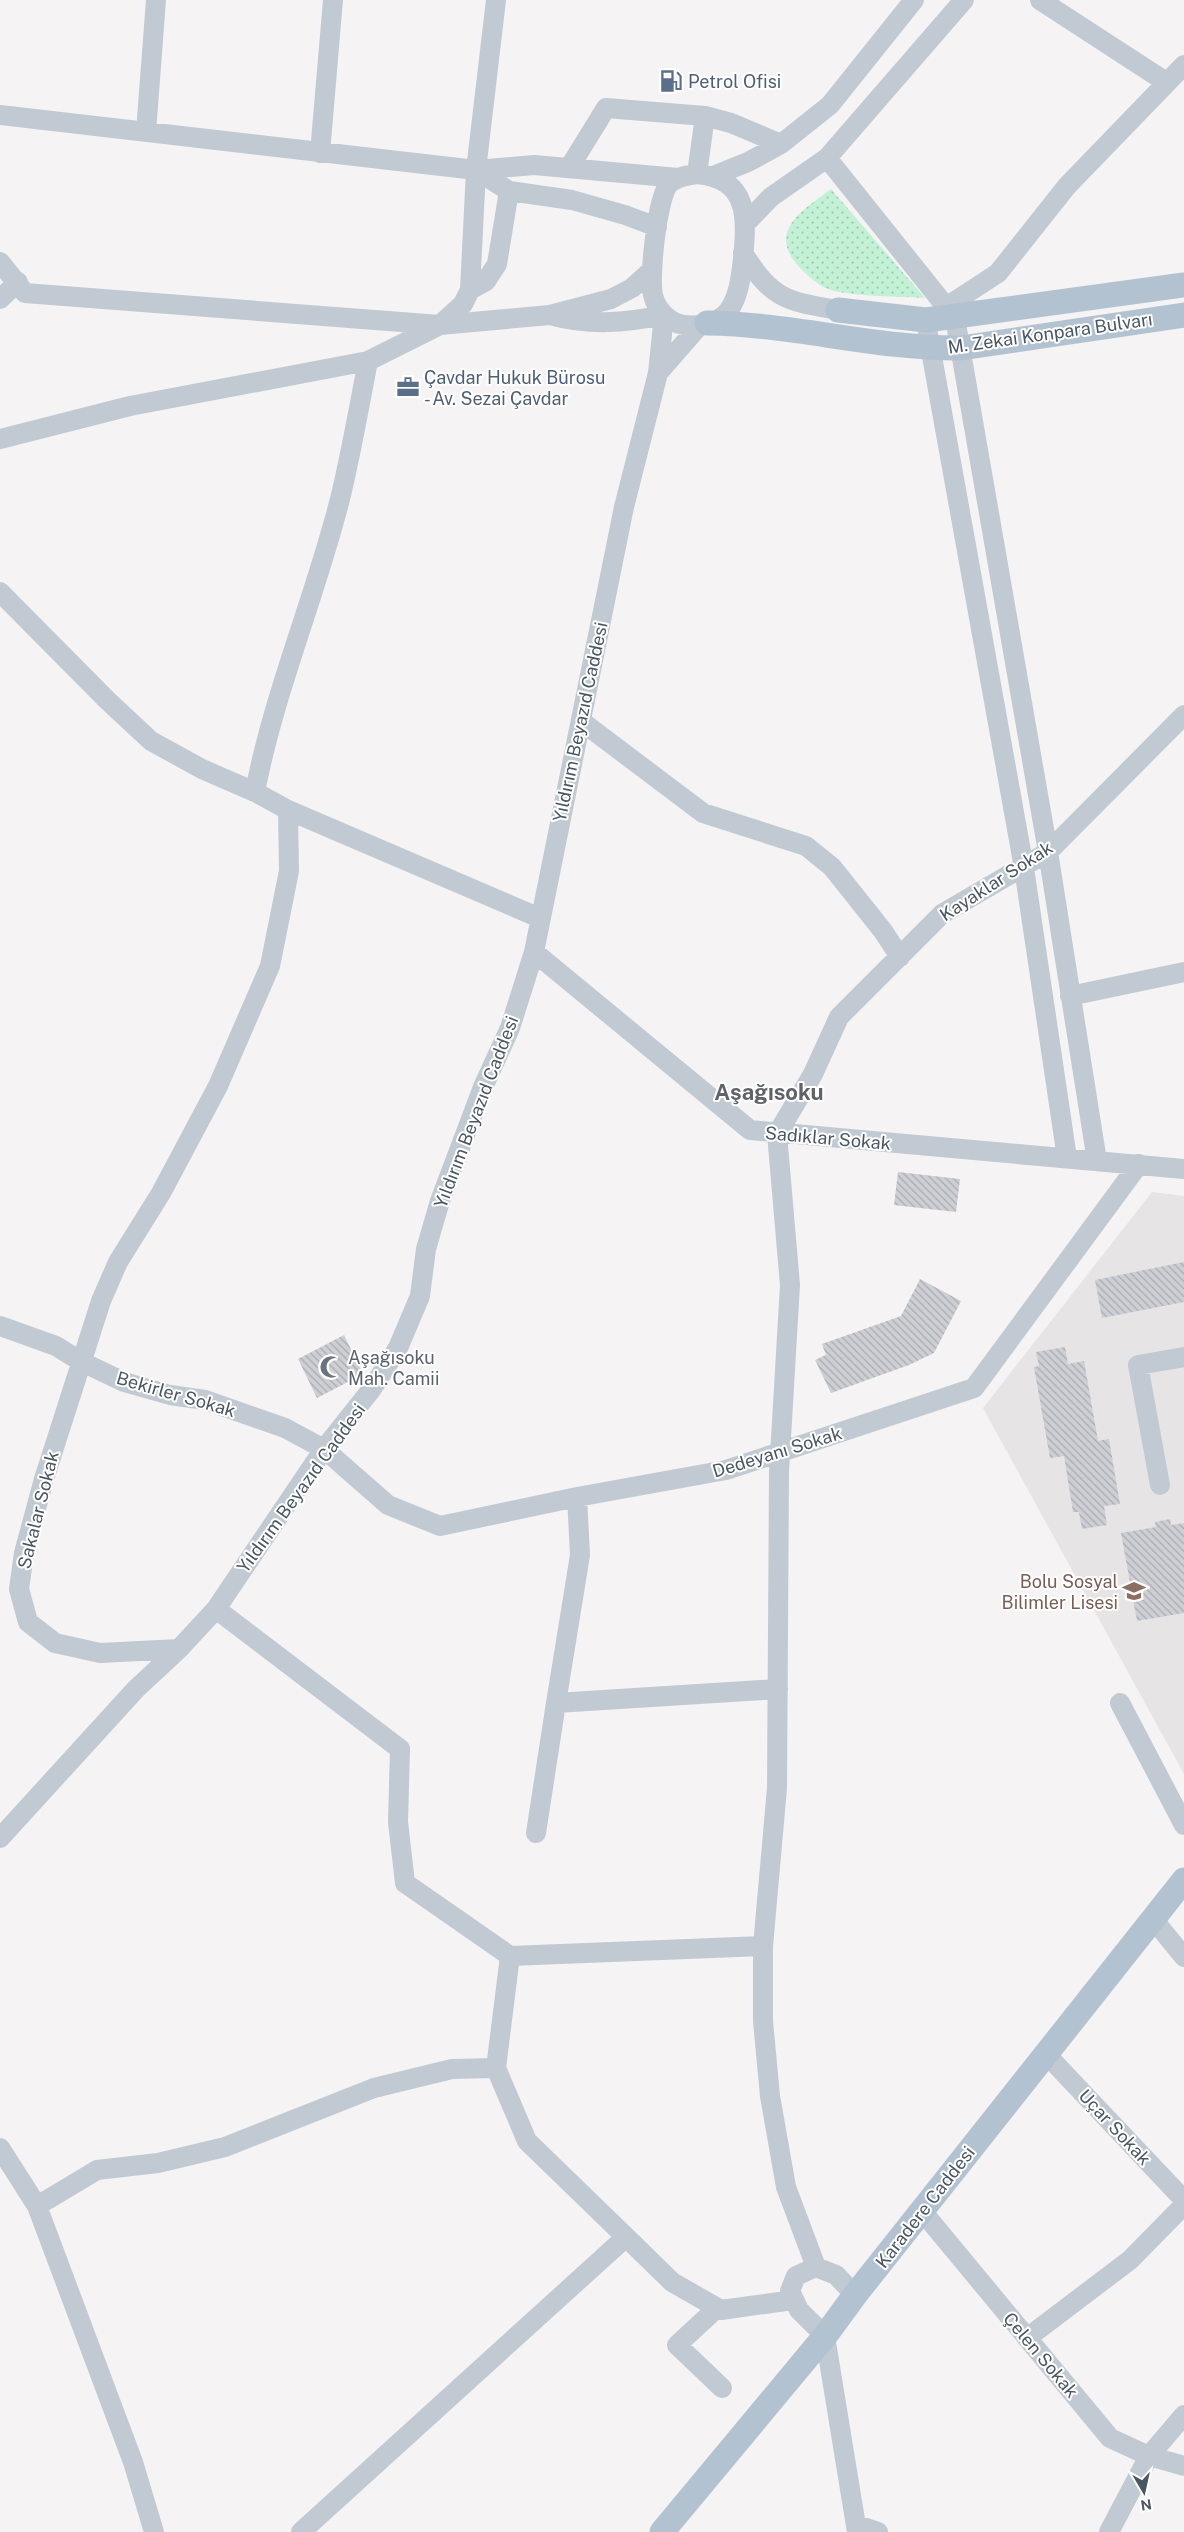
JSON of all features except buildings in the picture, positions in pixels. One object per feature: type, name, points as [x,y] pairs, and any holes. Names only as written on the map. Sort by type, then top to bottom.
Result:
[{"type":"main road","name":"M. Zekai Konpara Bulvarı","points":[[838,310],[943,315],[1184,285]]},
{"type":"main road","name":"M. Zekai Konpara Bulvarı","points":[[704,324],[761,326],[930,348],[961,348],[1184,315]]},
{"type":"main road","name":"Karadere Caddesi","points":[[662,2532],[825,2336],[856,2294],[1184,1880]]},
{"type":"street","points":[[146,132],[156,0]]},
{"type":"street","points":[[320,152],[333,0]]},
{"type":"street","points":[[0,439],[130,406],[368,361],[440,325],[463,304],[470,290],[476,170],[496,0]]},
{"type":"street","points":[[704,324],[683,325],[668,319],[653,296],[652,270],[657,227],[662,196],[669,183],[748,162],[781,144],[830,105],[914,0]]},
{"type":"street","points":[[745,224],[771,197],[827,158],[964,0]]},
{"type":"street","points":[[1040,0],[1166,82]]},
{"type":"street","points":[[1067,1158],[1024,868],[930,348],[943,315],[998,273],[1067,186],[1184,65]]},
{"type":"street","points":[[569,168],[606,108],[704,116],[731,123],[781,144]]},
{"type":"street","points":[[0,115],[476,170],[534,165],[696,176],[724,180],[734,189],[741,201],[745,215],[743,253],[735,298],[728,312],[704,324],[658,373]]},
{"type":"street","points":[[696,176],[704,116]]},
{"type":"street","points":[[827,158],[943,315],[961,348],[1048,852],[1097,1161]]},
{"type":"street","points":[[476,170],[509,191],[572,200],[625,215],[657,227]]},
{"type":"street","points":[[470,290],[486,281],[496,264],[509,191]]},
{"type":"street","points":[[743,253],[765,284],[779,295],[794,302],[838,310]]},
{"type":"street","points":[[0,262],[25,293],[440,325],[550,315],[611,299],[632,288],[652,270]]},
{"type":"street","points":[[0,299],[18,282]]},
{"type":"street","points":[[550,315],[576,322],[634,321],[664,314]]},
{"type":"street","name":"Yıldırım Beyazıd Caddesi","points":[[0,1838],[136,1689],[179,1649],[216,1609],[324,1449],[371,1390],[398,1348],[420,1296],[426,1249],[440,1201],[482,1087],[510,1028],[534,952],[624,507],[658,373],[664,314]]},
{"type":"street","points":[[255,792],[273,711],[295,651],[340,499],[368,361]]},
{"type":"street","points":[[0,592],[107,700],[151,741],[202,769],[255,792],[288,810],[540,918]]},
{"type":"street","name":"Kayaklar Sokak","points":[[777,1134],[813,1074],[839,1017],[942,914],[1024,868],[1048,852],[1184,715]]},
{"type":"street","points":[[581,721],[703,813],[806,846],[832,867],[883,931],[900,957]]},
{"type":"street","name":"Sakalar Sokak","points":[[179,1649],[100,1653],[55,1643],[28,1622],[19,1589],[24,1553],[44,1479],[80,1361],[101,1301],[118,1262],[161,1193],[218,1086],[270,966],[289,871],[288,810]]},
{"type":"street","name":"Sadıklar Sokak","points":[[534,952],[750,1130],[777,1134],[1139,1164],[1184,1170]]},
{"type":"street","points":[[1070,996],[1184,972]]},
{"type":"street","points":[[777,1134],[790,1285],[780,1452],[777,1788],[763,1946],[763,2021],[770,2096],[786,2187],[816,2267]]},
{"type":"street","name":"Dedeyanı Sokak","points":[[324,1449],[388,1506],[440,1526],[577,1496],[726,1470],[974,1388],[1139,1164]]},
{"type":"street","name":"Bekirler Sokak","points":[[0,1326],[56,1346],[80,1361],[124,1382],[170,1395],[205,1400],[285,1428],[324,1449]]},
{"type":"street","points":[[1160,1485],[1138,1365],[1184,1357]]},
{"type":"street","points":[[536,1833],[580,1555],[577,1496]]},
{"type":"street","points":[[216,1609],[400,1750],[398,1822],[405,1883],[510,1956],[763,1946]]},
{"type":"street","points":[[556,1703],[778,1689]]},
{"type":"street","points":[[1120,1703],[1184,1825]]},
{"type":"street","points":[[1153,1919],[1184,1957]]},
{"type":"street","points":[[510,1956],[496,2068],[527,2141],[672,2282],[721,2310],[793,2300]]},
{"type":"street","name":"Uçar Sokak","points":[[1046,2054],[1184,2200]]},
{"type":"street","points":[[37,2206],[97,2170],[158,2164],[225,2148],[374,2088],[452,2069],[496,2068]]},
{"type":"street","points":[[0,2148],[37,2206],[133,2462],[154,2532]]},
{"type":"street","points":[[1027,2338],[1130,2260],[1184,2205]]},
{"type":"street","name":"Çelen Sokak","points":[[922,2211],[1110,2438],[1149,2456],[1184,2466]]},
{"type":"street","points":[[301,2532],[626,2237]]},
{"type":"street","points":[[856,2294],[836,2275],[816,2267],[796,2276],[790,2291],[793,2300],[825,2336],[857,2528],[878,2532]]},
{"type":"street","points":[[717,2308],[677,2345],[722,2388]]},
{"type":"street","points":[[1109,2532],[1149,2456],[1184,2415]]},
{"type":"shaded area","name":"Bolu Sosyal Bilimler Lisesi","points":[[1152,1192],[1184,1196],[1184,1774],[983,1408]]},
{"type":"green space","points":[[831,189],[925,298],[834,291],[821,286],[802,270],[791,257],[787,245],[787,234],[791,224],[798,215]]},
{"type":"place","name":"Petrol Ofisi","points":[[671,81]]},
{"type":"place","name":"Çavdar Hukuk Bürosu - Av. Sezai Çavdar","points":[[408,387]]},
{"type":"place","name":"Aşağısoku Mah. Camii","points":[[331,1367]]},
{"type":"place","name":"Bolu Sosyal Bilimler Lisesi","points":[[1134,1591]]},
{"type":"district","name":"Aşağısoku","points":[[769,1092]]}]
